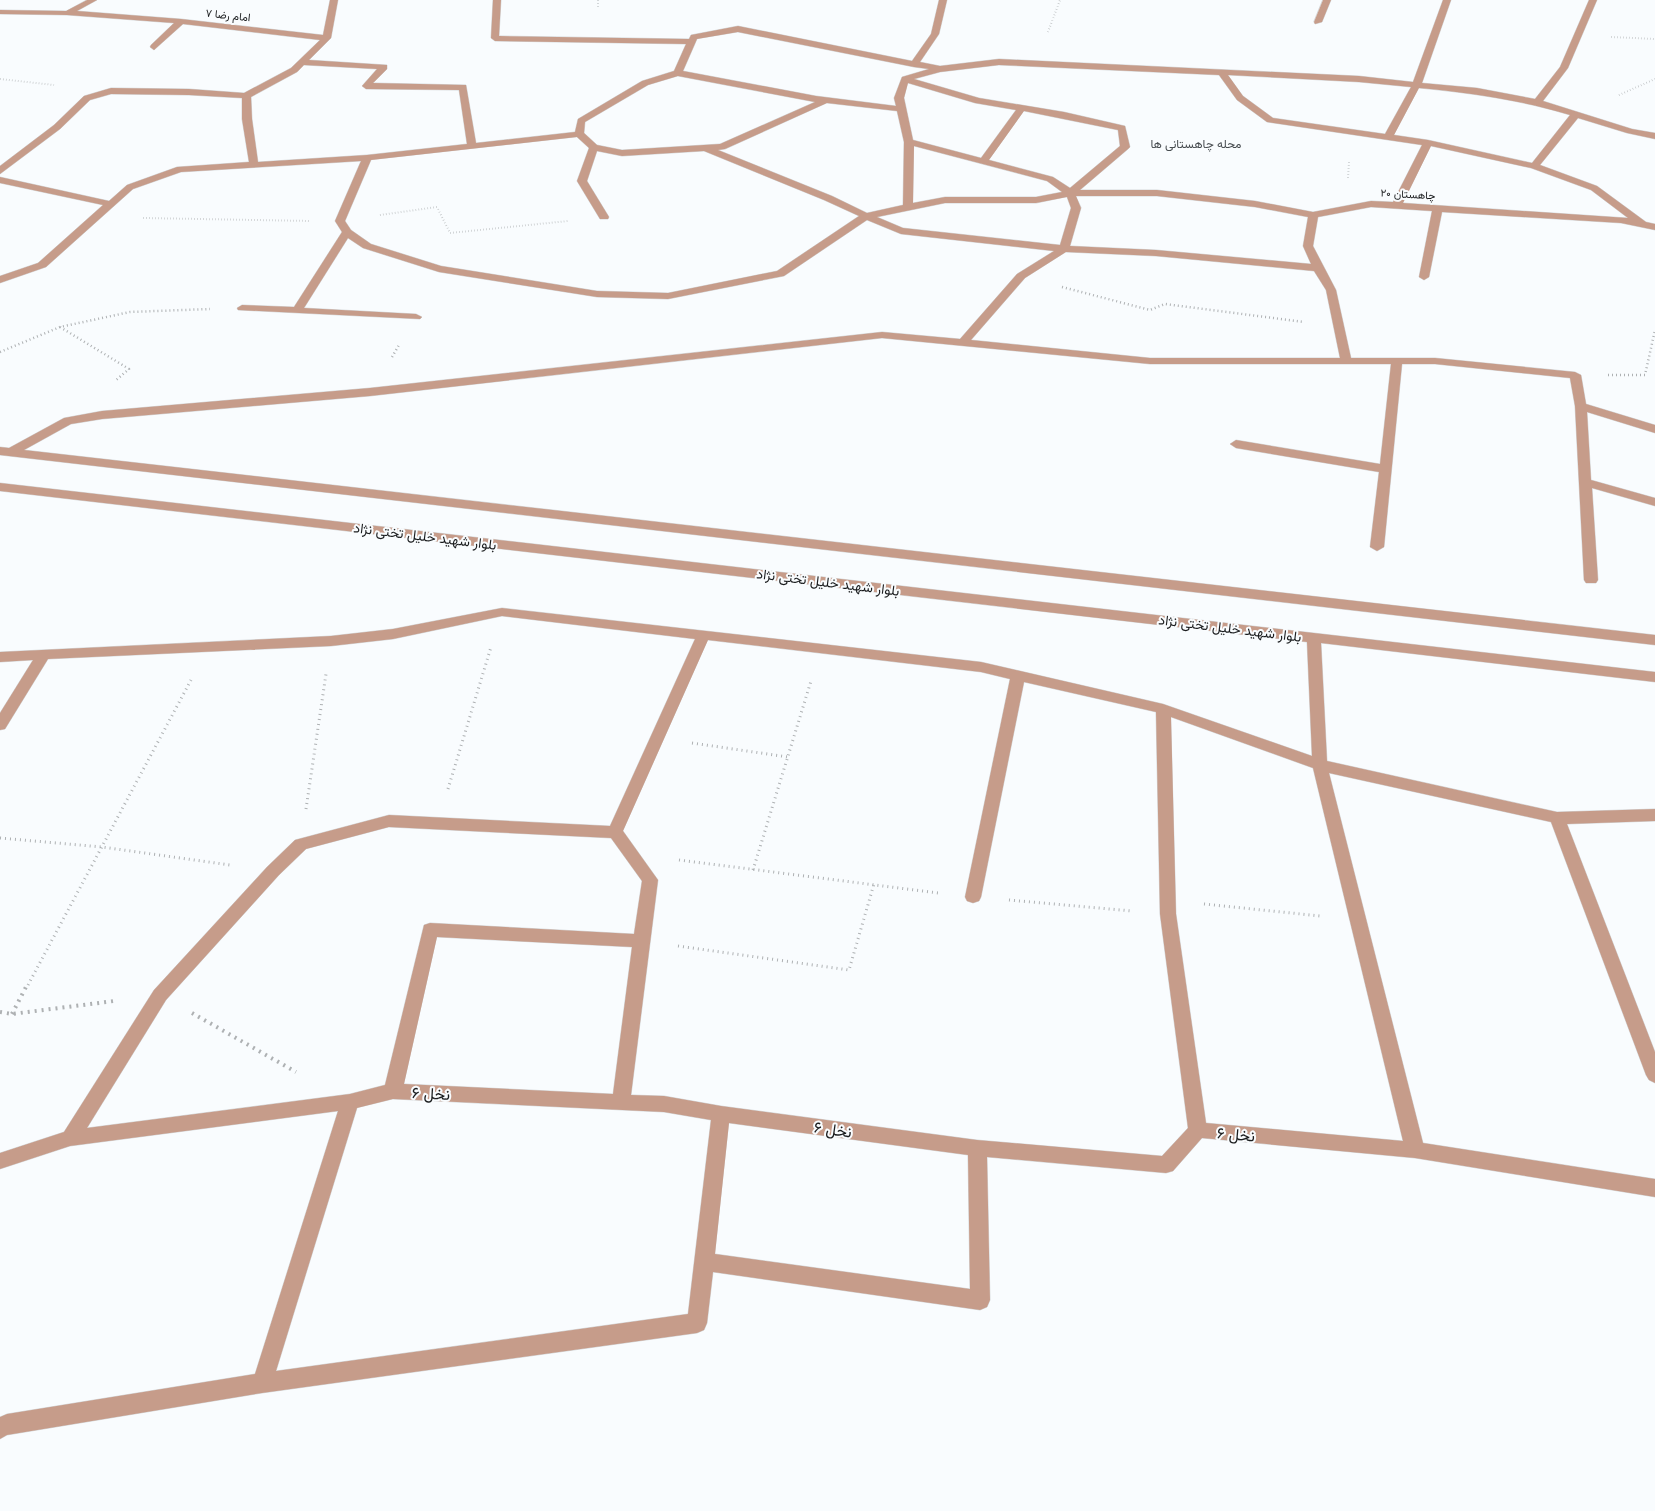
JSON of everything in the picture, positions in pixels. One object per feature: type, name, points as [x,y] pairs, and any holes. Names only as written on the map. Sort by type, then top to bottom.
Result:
[{"type":"street","name":"امام رضا ۷","points":[[66,13],[93,0]]},
{"type":"street","points":[[0,170],[57,127],[87,98],[111,91],[189,92],[246,96],[294,70],[327,38],[334,0]]},
{"type":"street","points":[[497,0],[495,38],[692,42]]},
{"type":"street","points":[[914,64],[935,34],[943,0]]},
{"type":"street","points":[[1318,22],[1327,0]]},
{"type":"street","points":[[1388,137],[1417,84],[1447,0]]},
{"type":"street","points":[[1537,102],[1564,68],[1592,0]]},
{"type":"street","name":"امام رضا ۷","points":[[0,12],[66,13],[181,21],[327,38]]},
{"type":"street","points":[[154,47],[181,21]]},
{"type":"street","points":[[678,73],[694,37],[738,29],[939,69]]},
{"type":"street","points":[[302,62],[384,66],[366,86],[463,87],[472,146]]},
{"type":"street","points":[[905,79],[939,69],[999,62],[1222,72],[1417,84],[1477,90],[1537,102],[1630,131],[1655,136]]},
{"type":"street","points":[[1222,72],[1240,98],[1270,120],[1428,143],[1534,166],[1594,188],[1642,224]]},
{"type":"street","points":[[579,134],[580,121],[645,83],[678,73],[826,100],[901,109]]},
{"type":"street","points":[[905,79],[978,101],[1064,115],[1122,128],[1125,147],[1070,193]]},
{"type":"street","points":[[905,79],[899,98],[909,142],[908,206]]},
{"type":"street","points":[[246,96],[247,119],[254,165]]},
{"type":"street","points":[[0,280],[42,265],[130,187],[180,169],[367,158],[579,134],[594,147],[622,153],[722,147],[826,100]]},
{"type":"street","points":[[984,160],[1022,108]]},
{"type":"street","points":[[1534,166],[1576,114]]},
{"type":"street","points":[[909,142],[1050,178],[1070,193],[1076,208],[1064,249],[1021,276],[963,343]]},
{"type":"street","points":[[1396,206],[1428,143]]},
{"type":"street","points":[[594,147],[582,181],[604,217]]},
{"type":"street","points":[[706,148],[828,198],[901,231],[1064,249],[1156,253],[1318,268]]},
{"type":"street","points":[[367,158],[340,221],[347,232],[367,246],[439,269],[597,294],[668,296],[780,274],[866,216],[945,200],[1036,200],[1070,193],[1157,193],[1255,204],[1314,215],[1308,246],[1318,268],[1332,290],[1346,361]]},
{"type":"street","points":[[0,180],[111,204]]},
{"type":"street","name":"چاهستان ۲۰","points":[[1314,215],[1371,204],[1621,220],[1655,227]]},
{"type":"street","points":[[1424,277],[1438,208]]},
{"type":"street","points":[[297,311],[347,232]]},
{"type":"street","points":[[242,308],[416,317]]},
{"type":"street","points":[[6,451],[68,421],[102,415],[370,392],[882,335],[1150,361],[1435,362],[1575,375],[1581,406],[1591,580]]},
{"type":"street","points":[[1378,547],[1397,361]]},
{"type":"street","points":[[1581,406],[1655,429]]},
{"type":"street","points":[[1236,444],[1386,469]]},
{"type":"street","points":[[6,451],[1655,640]]},
{"type":"street","points":[[1586,482],[1655,502]]},
{"type":"street","name":"بلوار شهید خلیل تختی نژاد","points":[[0,487],[1655,677]]},
{"type":"street","points":[[0,657],[331,641],[393,634],[502,612],[981,667],[1163,709],[1320,765],[1557,818],[1655,815]]},
{"type":"street","points":[[615,832],[704,634]]},
{"type":"street","points":[[1314,638],[1320,765],[1415,1150]]},
{"type":"street","points":[[0,725],[44,654]]},
{"type":"street","points":[[973,897],[1018,676]]},
{"type":"street","points":[[1163,709],[1167,907],[1198,1130]]},
{"type":"street","points":[[1557,818],[1655,1075]]},
{"type":"street","points":[[70,1138],[160,995],[273,871],[301,844],[389,820],[615,832]]},
{"type":"street","points":[[615,832],[650,880],[621,1101]]},
{"type":"street","points":[[393,1091],[430,930],[641,941]]},
{"type":"street","name":"نخل ۶","points":[[0,1160],[70,1138],[350,1102],[393,1091],[664,1104],[721,1114],[977,1148],[1166,1165],[1198,1130],[1415,1150],[1655,1188]]},
{"type":"street","points":[[262,1383],[350,1102]]},
{"type":"street","points":[[0,1428],[7,1425],[262,1383],[698,1323],[721,1114]]},
{"type":"street","points":[[704,1262],[980,1300],[977,1148]]},
{"type":"path","points":[[1578,35],[1655,39]]},
{"type":"path","points":[[1347,208],[1350,132]]},
{"type":"path","points":[[1021,276],[1150,310],[1165,304],[1339,326]]},
{"type":"path","points":[[0,352],[60,327],[130,312],[242,308]]},
{"type":"path","points":[[60,327],[129,369],[114,382]]},
{"type":"path","points":[[1575,375],[1645,375],[1655,330]]},
{"type":"path","points":[[438,824],[502,612]]},
{"type":"path","points":[[301,844],[331,641]]},
{"type":"path","points":[[12,1014],[209,647]]},
{"type":"path","points":[[753,870],[821,649]]},
{"type":"path","points":[[657,738],[788,757]]},
{"type":"path","points":[[0,838],[102,846],[273,871]]},
{"type":"path","points":[[631,854],[973,897],[1167,907],[1358,920]]},
{"type":"path","points":[[641,941],[849,970],[874,884]]},
{"type":"district","name":"محله چاهستانی ها","points":[[1196,144]]}]
